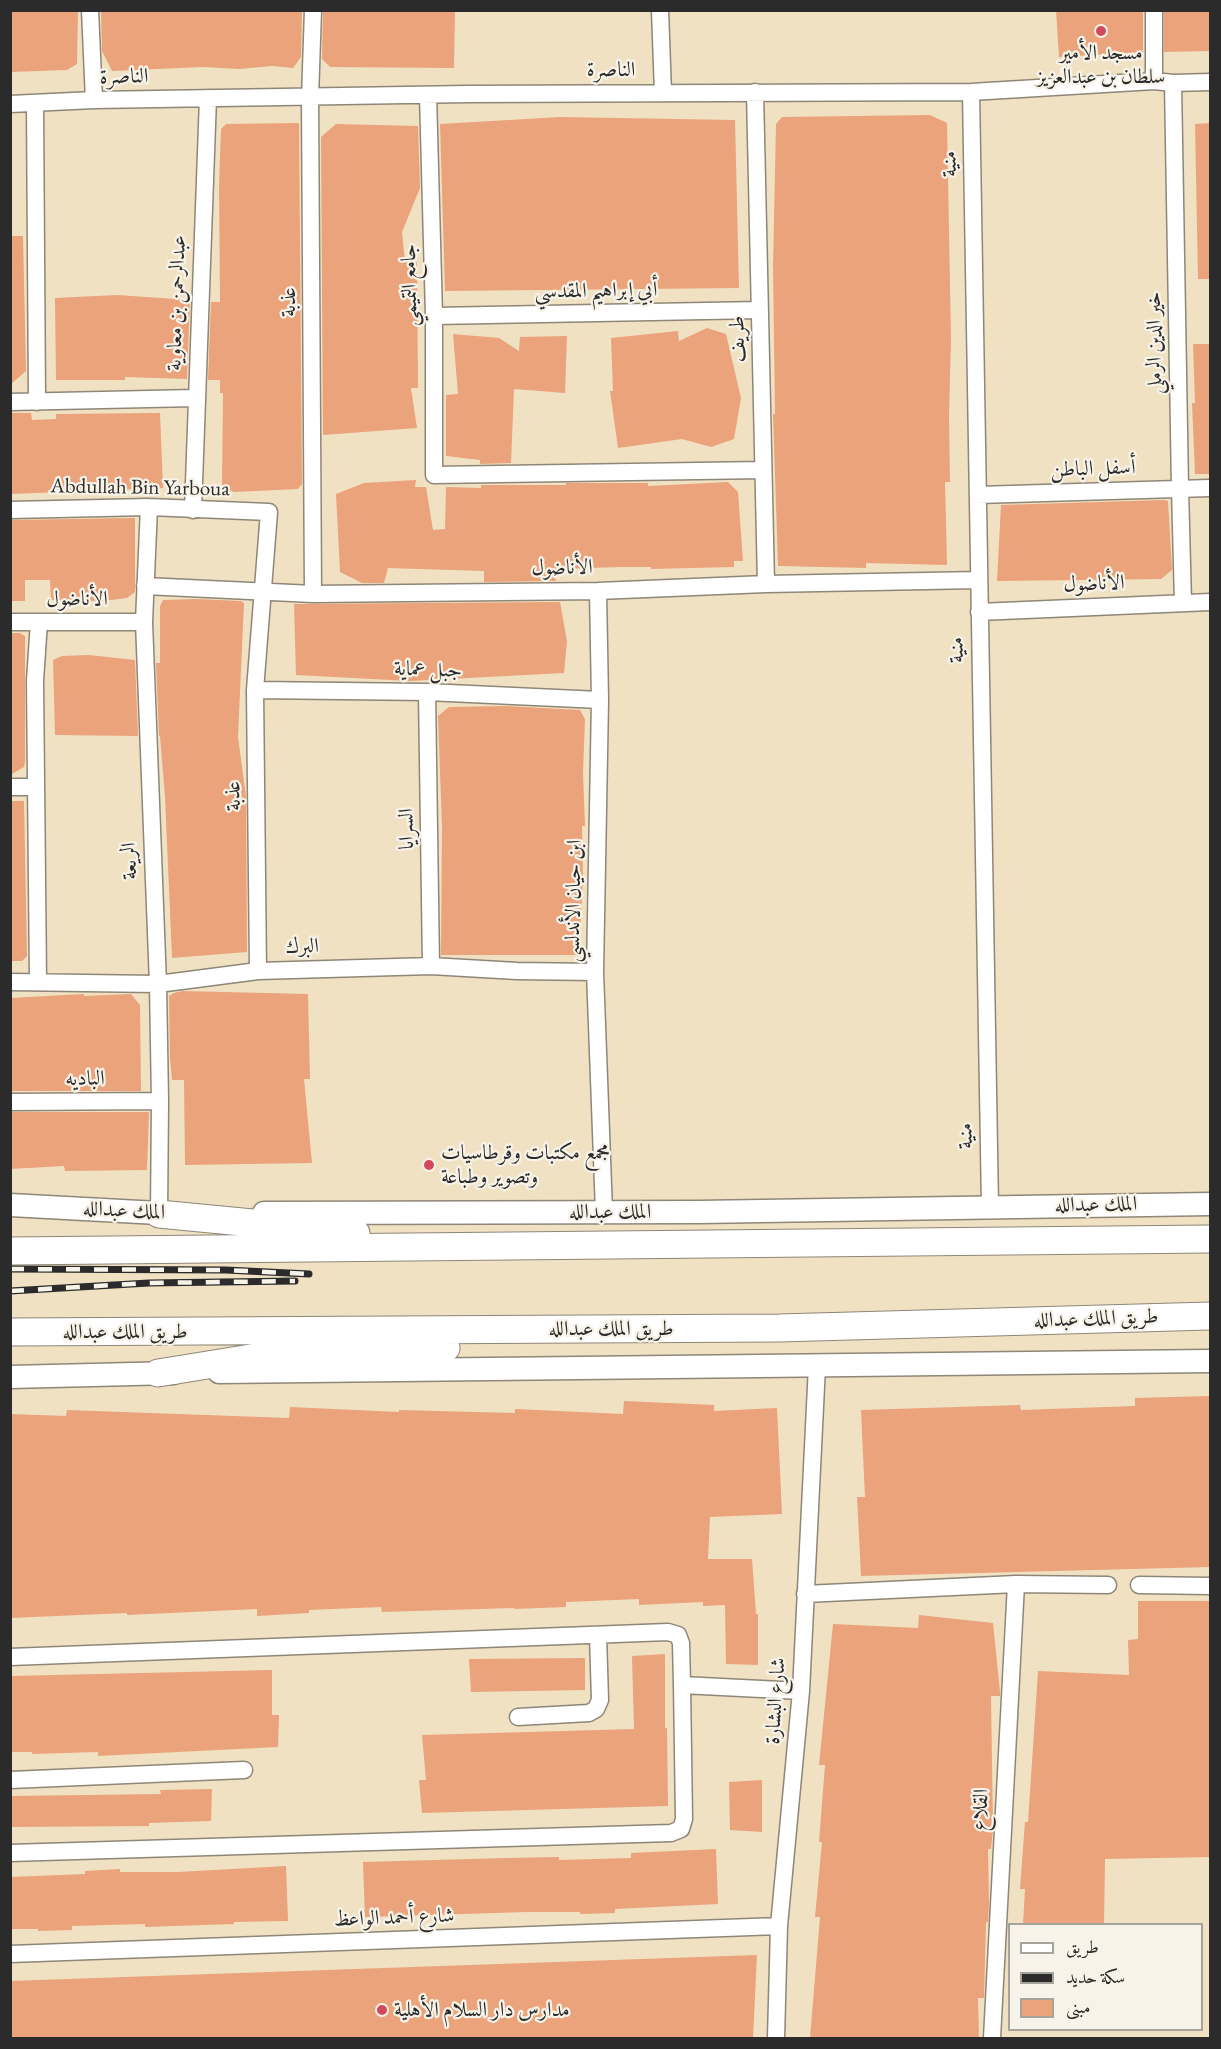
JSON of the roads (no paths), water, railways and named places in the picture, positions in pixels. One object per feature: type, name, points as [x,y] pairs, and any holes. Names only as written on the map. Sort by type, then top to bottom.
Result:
[{"type":"highway","points":[[159,1214],[363,1233],[681,1233],[786,1245]]},
{"type":"highway","points":[[10,1251],[1210,1239]]},
{"type":"highway","name":"طريق الملك عبدالله","points":[[10,1332],[779,1328],[1210,1316]]},
{"type":"highway","points":[[158,1373],[294,1351],[696,1344],[779,1328]]},
{"type":"main road","name":"الملك عبدالله","points":[[10,1204],[159,1214],[604,1212],[1210,1204]]},
{"type":"main road","points":[[10,1377],[158,1373],[1210,1361]]},
{"type":"street","points":[[90,10],[94,100]]},
{"type":"street","name":"عذبة","points":[[313,10],[310,98],[313,594]]},
{"type":"street","points":[[660,10],[663,93]]},
{"type":"street","points":[[1154,10],[1155,81]]},
{"type":"street","name":"الناصرة","points":[[10,104],[94,100],[428,95],[971,92],[1155,81],[1210,82]]},
{"type":"street","name":"خير الدين الرملي","points":[[1173,83],[1184,603]]},
{"type":"street","name":"طريف","points":[[755,92],[766,584]]},
{"type":"street","name":"منية","points":[[971,92],[990,1207]]},
{"type":"street","name":"جامع التميمي","points":[[428,95],[434,316],[434,475],[763,470]]},
{"type":"street","name":"عبدالرحمن بن معاوية","points":[[192,510],[208,98]]},
{"type":"street","points":[[35,104],[37,402]]},
{"type":"street","name":"أبي إبراهيم المقدسي","points":[[434,316],[760,310]]},
{"type":"street","points":[[10,402],[195,398]]},
{"type":"street","name":"أسفل الباطن","points":[[978,495],[1210,488]]},
{"type":"street","name":"Abdullah Bin Yarboua","points":[[10,510],[149,507],[269,513]]},
{"type":"street","name":"الريعة","points":[[149,507],[144,622],[158,984],[159,1214]]},
{"type":"street","name":"عذبة","points":[[258,971],[255,690],[269,513]]},
{"type":"street","name":"الأناضول","points":[[145,586],[313,594],[598,591],[766,584],[978,580]]},
{"type":"street","name":"ابن حيان الأندلسي","points":[[598,591],[600,700],[595,972],[604,1212]]},
{"type":"street","name":"الأناضول","points":[[979,612],[1210,603]]},
{"type":"street","name":"الأناضول","points":[[10,622],[144,622]]},
{"type":"street","points":[[38,981],[35,681],[39,622]]},
{"type":"street","name":"جبل عماية","points":[[255,690],[427,692],[600,700]]},
{"type":"street","name":"السرايا","points":[[427,692],[431,966]]},
{"type":"street","points":[[10,787],[35,787]]},
{"type":"street","name":"البرك","points":[[10,982],[158,984],[258,971],[431,966],[517,971],[595,972]]},
{"type":"street","name":"الباديه","points":[[10,1102],[160,1101]]},
{"type":"street","name":"شارع البشارة","points":[[776,2038],[779,1926],[801,1691],[816,1366]]},
{"type":"street","points":[[805,1594],[1016,1584],[1107,1585]]},
{"type":"street","name":"القلاع","points":[[992,2038],[1016,1584]]},
{"type":"street","points":[[1139,1585],[1210,1586]]},
{"type":"street","points":[[10,1657],[668,1632],[678,1635],[681,1643],[684,1819],[681,1829],[671,1833],[10,1853]]},
{"type":"street","points":[[518,1717],[589,1713],[596,1709],[600,1700],[598,1635]]},
{"type":"street","points":[[682,1685],[801,1691]]},
{"type":"street","points":[[10,1780],[244,1770]]},
{"type":"street","name":"شارع أحمد الواعظ","points":[[10,1954],[779,1926]]},
{"type":"railway","points":[[10,1269],[226,1270],[309,1274]]},
{"type":"railway","points":[[10,1291],[149,1283],[295,1281]]},
{"type":"place","name":"ٍمسجد الأمير سلطان بن عبدالعزيز","points":[[1101,31]]},
{"type":"place","name":"مجمع مكتبات وقرطاسيات وتصوير وطباعة","points":[[429,1165]]},
{"type":"place","name":"مدارس دار السلام الأهلية","points":[[382,2010]]}]
